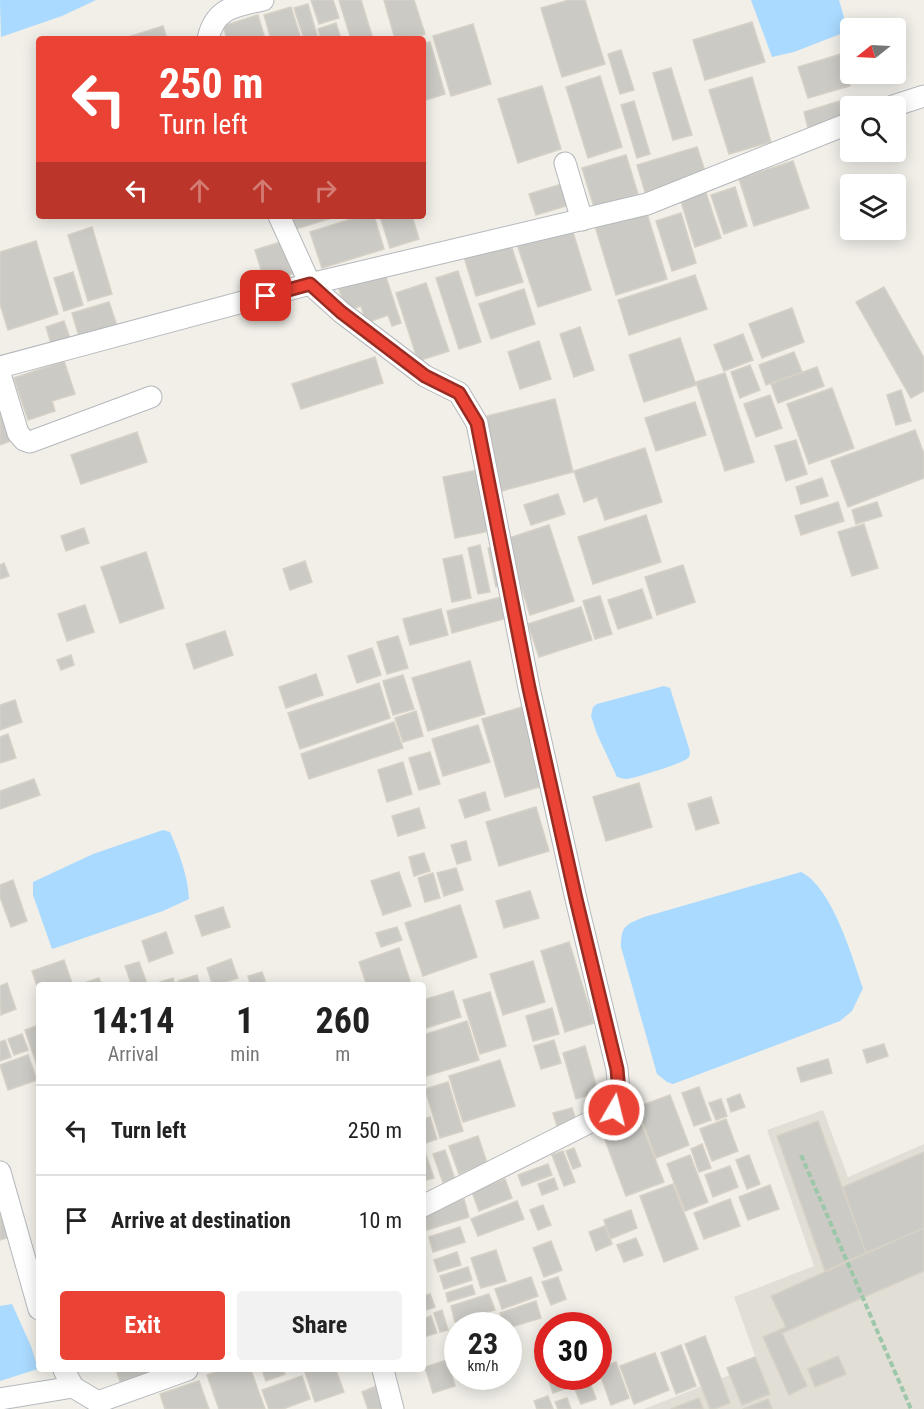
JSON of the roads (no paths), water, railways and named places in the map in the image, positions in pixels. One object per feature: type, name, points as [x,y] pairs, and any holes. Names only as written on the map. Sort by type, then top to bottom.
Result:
[{"type":"street","points":[[209,36],[211,26],[227,8],[263,0]]},
{"type":"street","points":[[906,102],[924,96]]},
{"type":"street","points":[[0,367],[310,284],[647,204],[840,127]]},
{"type":"street","points":[[565,163],[582,220]]},
{"type":"street","points":[[280,219],[310,284],[341,312],[425,376],[459,393],[477,423],[531,699],[617,1069],[619,1092],[614,1110],[426,1204]]},
{"type":"street","points":[[0,374],[18,433],[24,440],[30,442],[151,397]]},
{"type":"street","points":[[0,1172],[36,1298]]},
{"type":"street","points":[[0,1399],[68,1378],[98,1402],[181,1372]]},
{"type":"street","points":[[384,1372],[393,1409]]},
{"type":"water","points":[[0,0],[96,0],[62,16],[1,37]]},
{"type":"water","points":[[751,0],[839,0],[844,18],[840,18],[840,34],[794,52],[772,57]]},
{"type":"water","points":[[664,686],[670,688],[690,755],[678,763],[649,773],[627,779],[617,777],[597,734],[591,716],[593,707]]},
{"type":"water","points":[[163,830],[170,832],[177,848],[185,873],[189,899],[163,911],[52,949],[33,895],[33,882],[93,854]]},
{"type":"water","points":[[801,872],[822,892],[847,941],[863,988],[852,1011],[840,1021],[673,1084],[667,1082],[657,1074],[621,947],[623,930],[628,924],[644,917]]},
{"type":"water","points":[[12,1304],[31,1346],[36,1370],[0,1381],[0,1306]]}]
